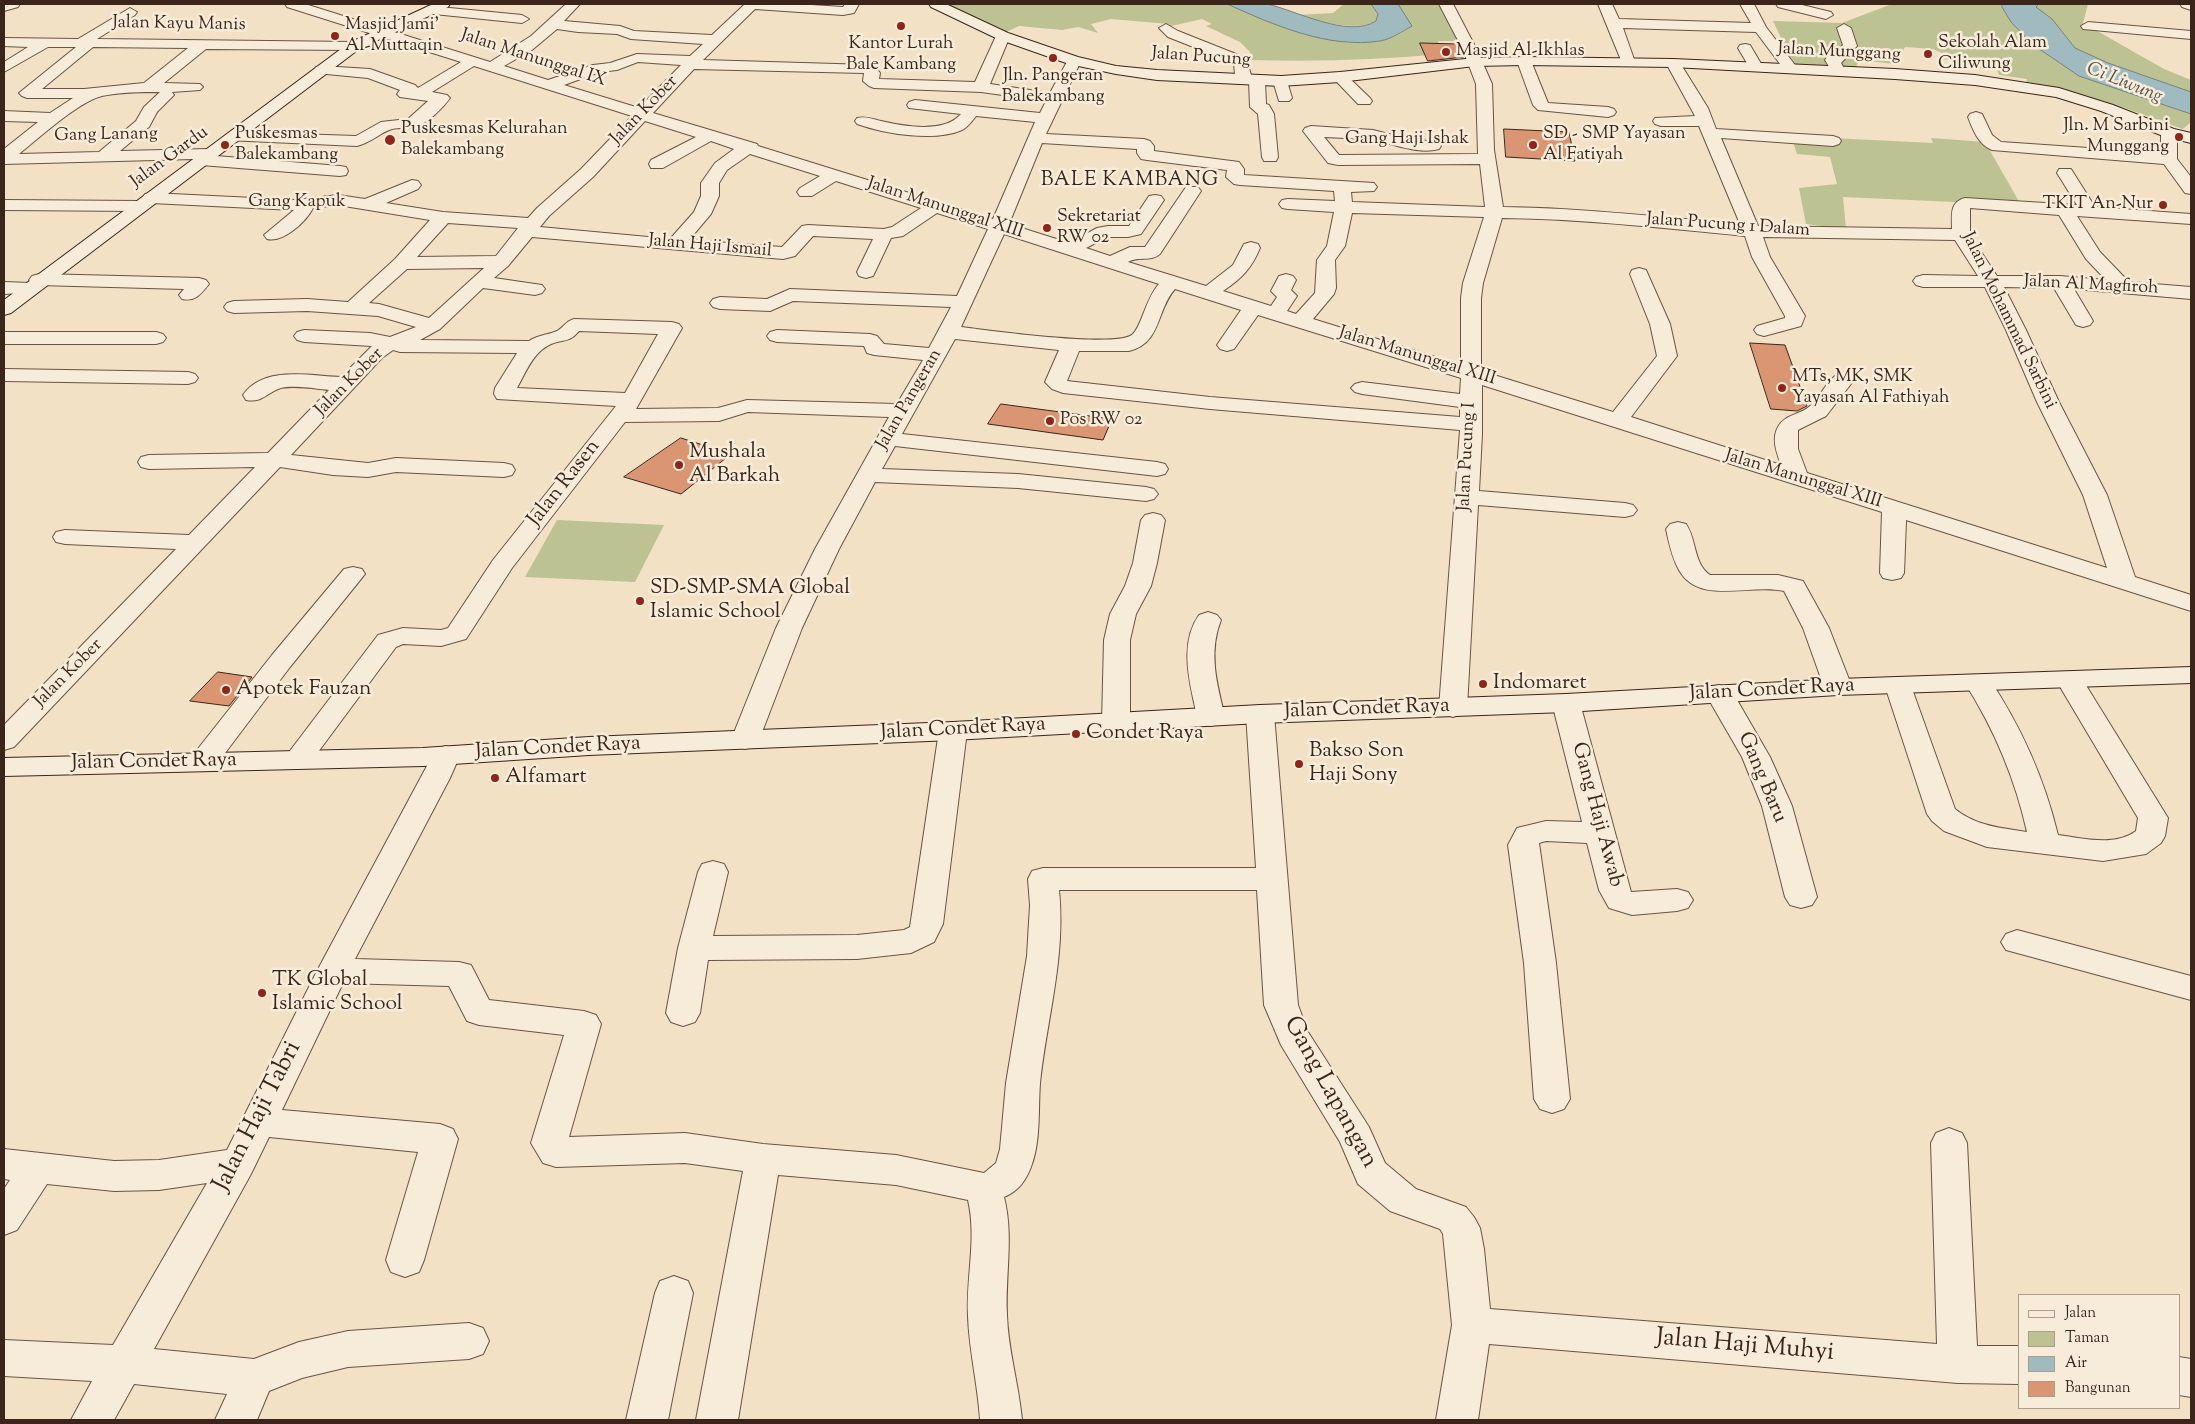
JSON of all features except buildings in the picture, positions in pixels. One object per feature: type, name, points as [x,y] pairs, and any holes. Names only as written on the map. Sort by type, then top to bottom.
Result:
[{"type":"street","points":[[4,7],[14,4]]},
{"type":"street","name":"Jalan Manunggal IX","points":[[292,4],[643,114]]},
{"type":"street","points":[[493,66],[516,55],[554,24],[573,4]]},
{"type":"street","points":[[753,4],[847,11],[852,4]]},
{"type":"street","name":"Jalan Kober","points":[[4,741],[347,384],[388,345],[420,333],[432,325],[501,262],[528,228],[564,192],[588,173],[691,63],[753,4]]},
{"type":"street","name":"Jalan Pucung","points":[[936,4],[1003,36],[1074,61],[1116,70],[1157,75],[1281,81],[1340,77],[1475,62]]},
{"type":"street","name":"Jalan Pucung I","points":[[1446,4],[1484,84],[1486,154],[1495,212],[1472,290],[1471,413],[1453,708]]},
{"type":"street","points":[[1605,4],[1628,62]]},
{"type":"street","points":[[1747,4],[1760,28],[1792,69]]},
{"type":"street","points":[[1783,4],[1826,15]]},
{"type":"street","points":[[2186,4],[2191,6]]},
{"type":"street","points":[[436,7],[522,19]]},
{"type":"street","name":"Jalan Gardu","points":[[4,309],[34,284],[354,46],[436,7]]},
{"type":"street","points":[[28,93],[86,42],[130,12]]},
{"type":"street","points":[[1614,23],[1760,28]]},
{"type":"street","points":[[554,24],[578,28],[620,30],[631,35],[715,40]]},
{"type":"street","points":[[2088,26],[2191,35]]},
{"type":"street","points":[[1166,28],[1173,34],[1241,61],[1243,75],[1241,80]]},
{"type":"street","points":[[1839,72],[1832,60],[1838,60],[1850,46],[1844,28]]},
{"type":"street","points":[[981,88],[1003,36]]},
{"type":"street","name":"Jalan Kayu Manis","points":[[4,42],[354,46]]},
{"type":"street","points":[[4,68],[46,42]]},
{"type":"street","points":[[149,87],[203,44]]},
{"type":"street","points":[[1745,48],[1756,67]]},
{"type":"street","points":[[551,84],[598,68],[612,67],[636,58],[691,63],[861,69],[869,70],[872,73],[871,81],[874,83],[981,88],[1054,98]]},
{"type":"street","points":[[417,95],[474,60]]},
{"type":"street","name":"Jalan Pangeran","points":[[745,740],[789,628],[827,549],[949,332],[1054,98],[1074,61]]},
{"type":"street","points":[[1524,61],[1540,102],[1544,107],[1608,112]]},
{"type":"street","name":"Jalan Munggang","points":[[1475,62],[1673,63],[1975,80],[2059,93],[2107,108],[2169,133],[2191,138]]},
{"type":"street","points":[[1673,63],[1709,127],[1761,257],[1795,316],[1794,322],[1790,324],[1764,330]]},
{"type":"street","points":[[233,137],[357,142],[388,125],[412,123],[436,106],[435,103],[442,98],[405,94],[410,88],[376,73],[321,70]]},
{"type":"street","points":[[1340,77],[1364,101]]},
{"type":"street","points":[[1257,80],[1258,107],[1264,109],[1266,114],[1270,157]]},
{"type":"street","points":[[1281,81],[1284,98]]},
{"type":"street","points":[[11,95],[28,93],[94,93],[126,88],[195,87]]},
{"type":"street","points":[[4,158],[53,118],[94,93]]},
{"type":"street","points":[[105,155],[143,124],[150,110],[166,95]]},
{"type":"street","points":[[915,105],[972,111],[1041,128],[1144,144],[1147,155],[1234,166],[1236,169],[1235,177],[1240,180],[1368,187]]},
{"type":"street","points":[[863,121],[872,125],[890,128],[951,128],[964,121],[972,111]]},
{"type":"street","name":"Jalan Manunggal XIII","points":[[643,114],[2191,602]]},
{"type":"street","points":[[4,116],[53,118]]},
{"type":"street","points":[[1976,117],[1982,132],[1991,144],[1996,146],[2169,159],[2186,176],[2191,189]]},
{"type":"street","points":[[1661,121],[1833,141]]},
{"type":"street","name":"Gang Haji Ishak","points":[[1311,131],[1373,135],[1414,144],[1486,154],[1338,160],[1334,159],[1311,131]]},
{"type":"street","points":[[2169,133],[2169,159]]},
{"type":"street","points":[[657,164],[711,135]]},
{"type":"street","points":[[675,246],[702,214],[710,196],[710,183],[721,168],[733,157],[751,147]]},
{"type":"street","name":"Gang Lanang","points":[[4,158],[105,155],[205,157],[340,171]]},
{"type":"street","points":[[2065,173],[2089,211]]},
{"type":"street","points":[[338,200],[358,174]]},
{"type":"street","points":[[806,192],[836,174]]},
{"type":"street","points":[[366,205],[412,185]]},
{"type":"street","points":[[1299,321],[1312,311],[1326,288],[1326,260],[1336,246],[1344,207],[1342,186]]},
{"type":"street","points":[[1113,262],[1124,254],[1150,253],[1192,191]]},
{"type":"street","name":"Gang Kapuk","points":[[4,205],[145,202],[306,204],[338,200],[443,217],[528,228]]},
{"type":"street","points":[[1072,249],[1101,232],[1127,233],[1135,230],[1155,200]]},
{"type":"street","name":"Jalan Mohammad Sarbini","points":[[2124,581],[2095,495],[2048,402],[2016,330],[1991,281],[1961,235],[1961,207],[1965,203],[2191,219]]},
{"type":"street","points":[[273,235],[301,214],[306,204]]},
{"type":"street","name":"Jalan Pucung 1 Dalam","points":[[1288,204],[1420,211],[1579,215],[1752,231],[1961,235]]},
{"type":"street","name":"Jalan Haji Ismail","points":[[528,228],[675,246],[783,253],[788,252],[808,230],[884,234],[902,231],[936,206]]},
{"type":"street","points":[[2064,209],[2094,256],[2123,287]]},
{"type":"street","points":[[353,308],[402,263],[443,217]]},
{"type":"street","points":[[866,272],[884,234]]},
{"type":"street","points":[[1208,293],[1241,270],[1246,263],[1251,248]]},
{"type":"street","points":[[402,263],[501,262]]},
{"type":"street","points":[[1618,420],[1667,356],[1665,335],[1660,319],[1639,274]]},
{"type":"street","points":[[1276,314],[1287,296],[1281,291],[1286,280]]},
{"type":"street","points":[[949,332],[1071,344],[1129,345],[1135,343],[1142,336],[1160,294],[1172,281]]},
{"type":"street","name":"Jalan Al Magfiroh","points":[[1923,281],[2060,282],[2191,293]]},
{"type":"street","points":[[479,282],[535,289]]},
{"type":"street","points":[[2060,282],[2083,321]]},
{"type":"street","points":[[4,288],[34,284],[199,284],[189,296]]},
{"type":"street","points":[[720,303],[770,304],[790,295],[964,302]]},
{"type":"street","points":[[234,307],[272,305],[379,310],[432,325]]},
{"type":"street","points":[[1227,344],[1253,307]]},
{"type":"street","name":"Jalan Rasen","points":[[297,760],[387,641],[400,637],[453,636],[458,633],[502,566],[625,408],[645,378],[653,358],[672,328],[574,325],[566,335],[544,340],[530,349]]},
{"type":"street","points":[[304,336],[370,340],[388,345],[529,347],[530,349],[506,388],[505,394],[625,408],[719,414],[747,406],[904,411]]},
{"type":"street","points":[[777,336],[870,340],[874,343],[874,349],[935,355]]},
{"type":"street","points":[[4,338],[156,338]]},
{"type":"street","points":[[1071,344],[1056,382],[1059,386],[1063,387],[1210,403],[1471,413]]},
{"type":"street","points":[[4,376],[188,378]]},
{"type":"street","points":[[1798,478],[1787,447],[1786,431],[1794,423],[1817,412],[1844,380]]},
{"type":"street","points":[[254,396],[262,388],[277,381],[347,384]]},
{"type":"street","points":[[1362,388],[1471,413]]},
{"type":"street","points":[[888,439],[1157,469]]},
{"type":"street","points":[[149,462],[275,460],[333,468],[368,470],[396,465],[504,470]]},
{"type":"street","points":[[867,475],[1018,482],[1146,494]]},
{"type":"street","points":[[1466,497],[1625,510]]},
{"type":"street","points":[[1892,573],[1894,508]]},
{"type":"street","points":[[1116,722],[1116,640],[1123,614],[1138,586],[1145,563],[1153,520]]},
{"type":"street","points":[[1678,528],[1694,574],[1700,581],[1709,583],[1772,582],[1794,586],[1816,628],[1838,687]]},
{"type":"street","points":[[65,536],[196,543]]},
{"type":"street","points":[[203,762],[281,661],[353,574]]},
{"type":"street","points":[[1208,620],[1202,632],[1199,658],[1211,717]]},
{"type":"street","name":"Jalan Condet Raya","points":[[4,766],[446,755],[589,746],[953,731],[1260,714],[1566,703],[1838,687],[2191,675]]},
{"type":"street","points":[[1898,686],[1942,814],[1954,824],[1988,837],[2103,851],[2135,847],[2150,836],[2153,818],[2069,680]]},
{"type":"street","points":[[1978,683],[2006,727],[2019,756],[2037,807],[2046,844]]},
{"type":"street","name":"Gang Baru","points":[[1719,693],[1756,757],[1777,806],[1801,897]]},
{"type":"street","name":"Gang Haji Awab","points":[[1566,703],[1614,890],[1620,900],[1632,904],[1677,900]]},
{"type":"street","name":"Gang Lapangan","points":[[1260,714],[1281,1005],[1293,1036],[1356,1137],[1370,1173],[1403,1200],[1453,1218],[1461,1228],[1465,1249],[1472,1325],[1457,1420]]},
{"type":"street","points":[[694,948],[857,947],[911,941],[923,934],[927,924],[953,731]]},
{"type":"street","name":"Jalan Haji Tabri","points":[[92,1420],[238,1163],[333,971],[436,778],[446,755]]},
{"type":"street","points":[[1552,1099],[1540,963],[1523,845],[1528,835],[1546,831],[1599,833]]},
{"type":"street","points":[[683,1013],[694,948],[714,872]]},
{"type":"street","points":[[333,971],[460,974],[479,1012],[584,1024],[548,1143],[556,1152],[685,1148],[763,1159],[896,1170],[984,1188],[996,1186],[1004,1180],[1013,1166],[1016,1152],[1023,1081],[1044,955],[1045,896],[1043,879],[1273,879]]},
{"type":"street","points":[[2017,942],[2191,988]]},
{"type":"street","points":[[258,1122],[440,1139],[406,1260]]},
{"type":"street","points":[[1949,1143],[1958,1364]]},
{"type":"street","points":[[717,1420],[763,1159]]},
{"type":"street","points":[[4,1219],[21,1166],[114,1176],[159,1176],[238,1163]]},
{"type":"street","points":[[984,1188],[990,1218],[990,1262],[986,1299],[988,1330],[1001,1420]]},
{"type":"street","points":[[647,1420],[674,1293]]},
{"type":"street","name":"Jalan Haji Muhyi","points":[[1472,1325],[1958,1364],[2018,1365]]},
{"type":"street","points":[[4,1358],[125,1364],[255,1378],[299,1360],[348,1349],[469,1341]]},
{"type":"street","points":[[236,1420],[255,1378]]},
{"type":"green space","points":[[936,4],[1227,4],[1295,31],[1349,43],[1381,41],[1398,35],[1411,27],[1398,4],[1452,4],[1460,41],[1438,41],[1441,54],[1345,60],[1249,60],[1250,52],[1240,42],[1206,26],[1212,24],[1202,19],[1167,27],[1169,24],[1111,19],[1091,24],[1098,33],[1078,27],[1062,30],[1019,26],[1002,34]]},
{"type":"green space","points":[[1344,4],[1371,4],[1378,14],[1376,21],[1359,26],[1349,26],[1327,23],[1298,15],[1333,13]]},
{"type":"green space","points":[[1892,4],[2003,4],[2002,7],[2011,22],[2032,44],[2079,76],[2191,114],[2191,122],[2183,129],[2086,96],[2025,86],[2027,79],[1999,75],[1997,70],[1975,68],[1971,62],[1940,59],[1942,53],[1933,49],[1905,47],[1895,64],[1859,60],[1855,69],[1794,65],[1773,21],[1842,23]]},
{"type":"green space","points":[[2042,4],[2088,4],[2083,23],[2164,69],[2191,80],[2191,92],[2108,63],[2075,48],[2052,19],[2035,7]]},
{"type":"green space","points":[[1791,136],[1933,143],[1931,138],[1985,142],[2021,205],[1843,197],[1846,229],[1806,224],[1799,188],[1837,184],[1830,157],[1797,154]]},
{"type":"green space","points":[[557,520],[664,525],[635,582],[525,577]]},
{"type":"water","points":[[1262,3],[1322,22],[1351,27],[1364,26],[1376,21],[1378,14],[1371,4],[1398,4],[1412,26],[1380,41],[1341,42],[1282,27],[1227,4]]},
{"type":"water","name":"Ci Liwung","points":[[2003,4],[2039,4],[2036,7],[2052,19],[2075,48],[2108,63],[2191,92],[2191,114],[2079,76],[2032,44],[2011,22],[2002,7]]},
{"type":"place","name":"Kantor Lurah Bale Kambang","points":[[901,26]]},
{"type":"place","name":"Masjid Jami' Al-Muttaqin","points":[[335,36]]},
{"type":"place","name":"Masjid Al-Ikhlas","points":[[1446,52]]},
{"type":"place","name":"Sekolah Alam Ciliwung","points":[[1928,54]]},
{"type":"place","name":"Jln. Pangeran Balekambang","points":[[1053,58]]},
{"type":"place","name":"Jln. M Sarbini Munggang","points":[[2179,137]]},
{"type":"place","name":"Puskesmas Kelurahan Balekambang","points":[[390,140]]},
{"type":"place","name":"Puskesmas Balekambang","points":[[225,145]]},
{"type":"place","name":"SD - SMP Yayasan Al Fatiyah","points":[[1533,145]]},
{"type":"place","name":"TKIT An-Nur","points":[[2163,205]]},
{"type":"place","name":"Sekretariat RW 02","points":[[1047,228]]},
{"type":"place","name":"MTs, MK, SMK Yayasan Al Fathiyah","points":[[1782,388]]},
{"type":"place","name":"Pos RW 02","points":[[1050,421]]},
{"type":"place","name":"Mushala Al Barkah","points":[[679,465]]},
{"type":"place","name":"SD-SMP-SMA Global Islamic School","points":[[640,601]]},
{"type":"place","name":"Indomaret","points":[[1483,684]]},
{"type":"place","name":"Apotek Fauzan","points":[[226,690]]},
{"type":"place","name":"Condet Raya","points":[[1076,734]]},
{"type":"place","name":"Bakso Son Haji Sony","points":[[1299,764]]},
{"type":"place","name":"Alfamart","points":[[495,778]]},
{"type":"place","name":"TK Global Islamic School","points":[[262,993]]},
{"type":"district","name":"BALE KAMBANG","points":[[1130,182]]}]
